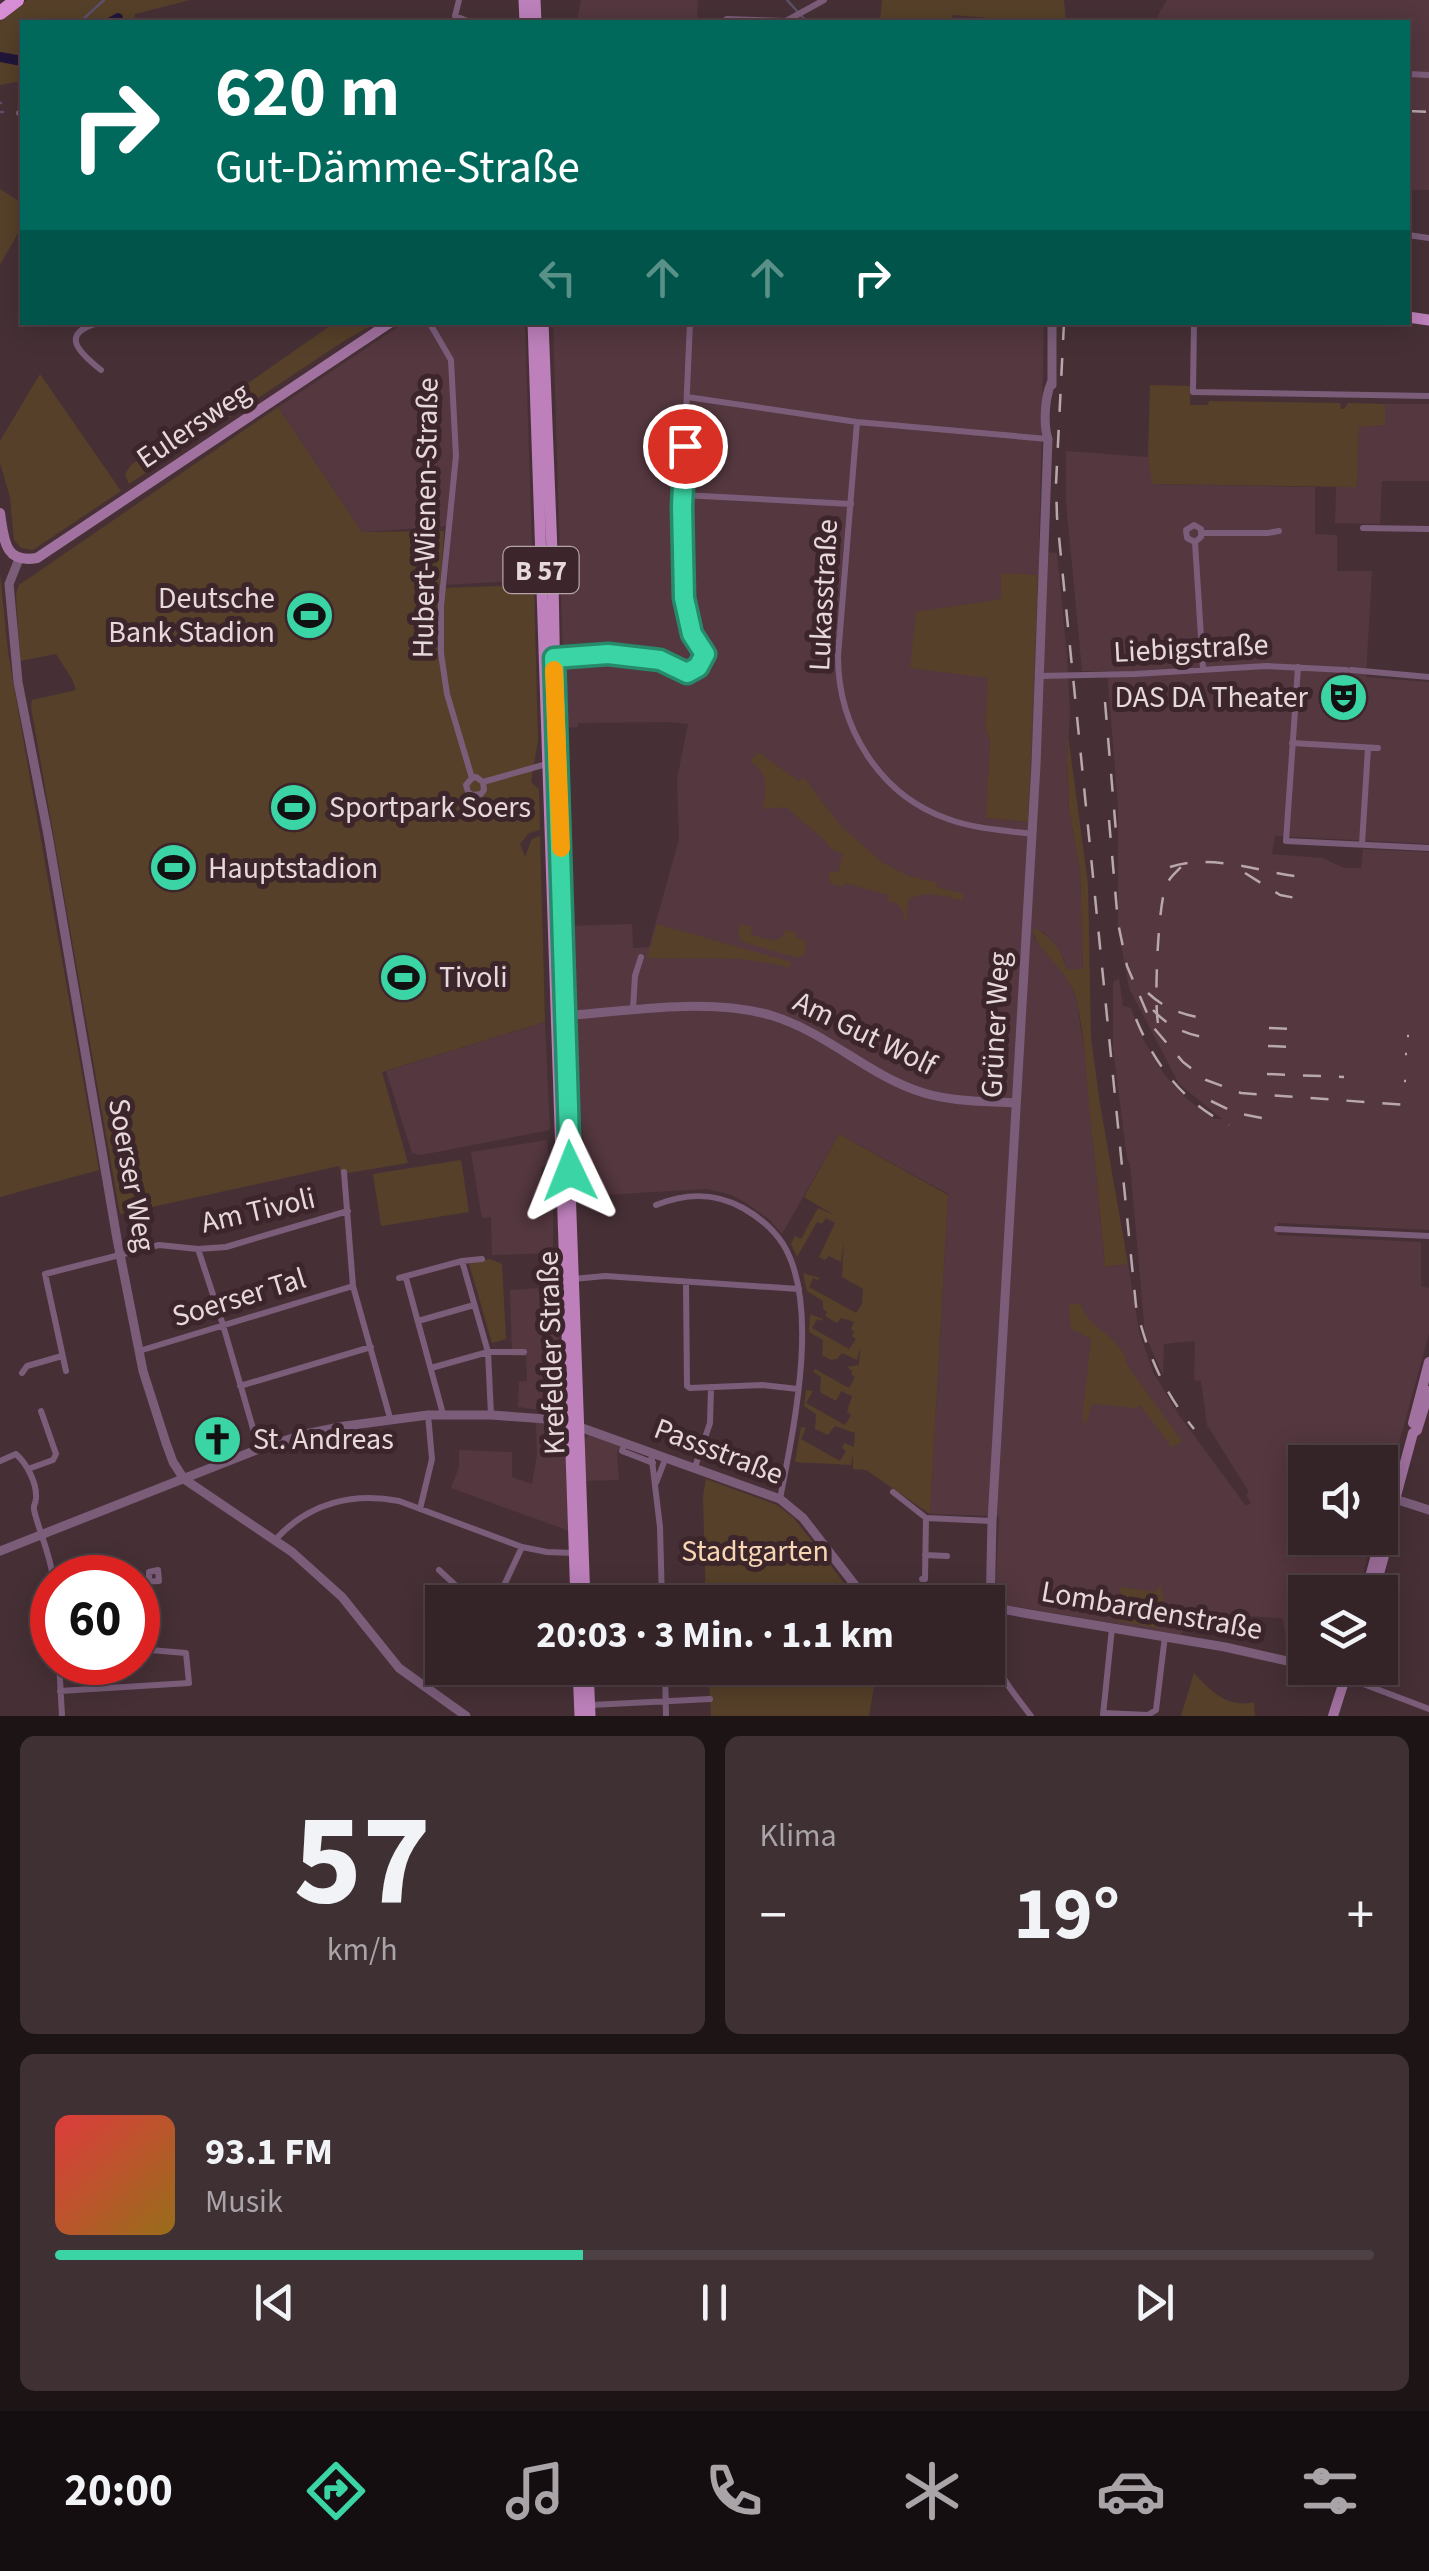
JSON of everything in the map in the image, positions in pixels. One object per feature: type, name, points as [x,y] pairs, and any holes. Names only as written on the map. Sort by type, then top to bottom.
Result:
[{"type":"highway","points":[[0,13],[17,0]]},
{"type":"main road","name":"Eulersweg","points":[[20,559],[44,555],[387,325]]},
{"type":"main road","name":"Krefelder Straße","points":[[533,325],[552,763],[559,780],[560,1016],[574,1424],[584,1585]]},
{"type":"main road","name":"Krefelder Straße","points":[[544,325],[553,577],[552,763]]},
{"type":"main road","points":[[0,513],[6,543],[20,559]]},
{"type":"main road","name":"Krefelder Straße","points":[[560,1016],[573,1278],[575,1585]]},
{"type":"main road","points":[[1414,1434],[1411,1428],[1429,1362]]},
{"type":"main road","points":[[1398,1489],[1429,1391]]},
{"type":"main road","points":[[581,1685],[585,1711]]},
{"type":"main road","points":[[585,1711],[587,1685]]},
{"type":"main road","points":[[1335,1715],[1344,1685]]},
{"type":"street","points":[[459,0],[455,16],[465,20]]},
{"type":"street","points":[[788,20],[824,0]]},
{"type":"street","points":[[726,20],[756,20]]},
{"type":"street","points":[[86,325],[76,339],[81,354],[101,370]]},
{"type":"street","name":"Hubert-Wienen-Straße","points":[[431,325],[452,365],[456,467],[441,606],[441,653],[447,694],[472,778]]},
{"type":"street","points":[[554,658],[608,654],[660,660],[687,673],[698,667],[705,654],[692,634],[686,610],[683,495],[690,325]]},
{"type":"street","name":"Grüner Weg","points":[[990,1585],[1032,834],[1052,325]]},
{"type":"street","points":[[1194,325],[1193,392],[1429,396]]},
{"type":"street","points":[[688,397],[858,422],[1048,439]]},
{"type":"street","name":"Lukasstraße","points":[[858,422],[838,665],[846,714],[860,744],[892,784],[931,812],[978,827],[1032,834]]},
{"type":"street","points":[[683,495],[851,504]]},
{"type":"street","points":[[1194,542],[1187,538],[1186,530],[1198,526],[1202,533]]},
{"type":"street","points":[[1363,528],[1429,529]]},
{"type":"street","points":[[1202,533],[1279,531]]},
{"type":"street","points":[[1194,542],[1202,533]]},
{"type":"street","points":[[1194,542],[1203,669]]},
{"type":"street","name":"Soerser Weg","points":[[20,559],[9,584],[18,682],[137,1351],[162,1434],[184,1478],[276,1539],[342,1598],[399,1668],[466,1716]]},
{"type":"street","name":"Liebigstraße","points":[[1039,676],[1266,666],[1429,677]]},
{"type":"street","points":[[1298,668],[1286,841],[1429,848]]},
{"type":"street","points":[[1292,744],[1378,748]]},
{"type":"street","points":[[1362,844],[1368,748]]},
{"type":"street","points":[[483,782],[552,763]]},
{"type":"street","points":[[472,778],[483,782],[484,790],[477,796],[468,792],[466,785],[472,778]]},
{"type":"street","points":[[632,1009],[641,957]]},
{"type":"street","name":"Am Gut Wolf","points":[[560,1016],[632,1009],[724,1008],[756,1012],[808,1032],[924,1093],[1016,1103]]},
{"type":"street","points":[[344,1172],[354,1286],[390,1418]]},
{"type":"street","points":[[656,1205],[684,1196],[703,1195],[726,1201],[749,1212],[774,1232],[792,1262],[799,1289],[802,1332],[798,1388],[780,1499]]},
{"type":"street","name":"Am Tivoli","points":[[62,1356],[45,1274],[167,1244],[198,1249],[226,1247],[348,1211]]},
{"type":"street","points":[[1277,1229],[1429,1236]]},
{"type":"street","points":[[198,1249],[259,1449]]},
{"type":"street","points":[[443,1414],[402,1278],[482,1258]]},
{"type":"street","points":[[462,1261],[488,1352],[491,1415]]},
{"type":"street","points":[[573,1278],[605,1276],[799,1289]]},
{"type":"street","points":[[686,1282],[686,1384],[690,1388],[798,1388]]},
{"type":"street","name":"Soerser Tal","points":[[137,1351],[354,1286]]},
{"type":"street","points":[[418,1321],[474,1305]]},
{"type":"street","points":[[240,1386],[371,1348]]},
{"type":"street","points":[[431,1368],[488,1352],[524,1352]]},
{"type":"street","points":[[22,1373],[27,1366],[62,1356],[66,1371]]},
{"type":"street","points":[[695,1467],[710,1424],[710,1387]]},
{"type":"street","points":[[28,1469],[53,1460],[56,1454],[41,1411]]},
{"type":"street","points":[[420,1509],[432,1459],[428,1415]]},
{"type":"street","name":"Passstraße","points":[[0,1550],[306,1434],[390,1418],[491,1415],[574,1424],[780,1499],[803,1518],[855,1585]]},
{"type":"street","name":"Passstraße","points":[[625,1442],[622,1451],[652,1463]]},
{"type":"street","points":[[651,1451],[661,1585]]},
{"type":"street","points":[[0,1461],[16,1454],[28,1469],[37,1494],[33,1510],[48,1555]]},
{"type":"street","points":[[656,1484],[666,1456]]},
{"type":"street","points":[[893,1492],[926,1518],[992,1521]]},
{"type":"street","points":[[276,1539],[308,1513],[343,1500],[378,1498],[420,1509],[522,1547],[574,1553]]},
{"type":"street","points":[[1398,1504],[1429,1510]]},
{"type":"street","points":[[922,1579],[926,1518]]},
{"type":"street","points":[[505,1585],[522,1547]]},
{"type":"street","points":[[925,1555],[947,1556]]},
{"type":"street","points":[[439,1570],[455,1585]]},
{"type":"street","name":"Lombardenstraße","points":[[1005,1610],[1288,1661]]},
{"type":"street","points":[[1112,1628],[1103,1714],[1148,1715],[1156,1710],[1165,1636]]},
{"type":"street","points":[[160,1651],[186,1653],[190,1683],[160,1685]]},
{"type":"street","points":[[1005,1681],[1031,1716]]},
{"type":"street","points":[[60,1685],[62,1716]]},
{"type":"street","points":[[60,1691],[158,1685]]},
{"type":"street","points":[[665,1685],[666,1716]]},
{"type":"street","points":[[1366,1685],[1429,1709]]},
{"type":"street","points":[[585,1711],[666,1700],[710,1699]]},
{"type":"shaded area","points":[[581,0],[698,0],[697,20],[577,20]]},
{"type":"shaded area","points":[[1167,0],[1429,0],[1429,190],[1410,190],[1410,20],[1155,20]]},
{"type":"shaded area","points":[[401,325],[525,325],[533,580],[447,585],[451,526],[362,532],[278,407]]},
{"type":"shaded area","points":[[553,325],[1044,325],[1039,551],[1057,553],[1070,713],[1069,810],[1080,869],[1083,970],[1065,969],[1064,959],[1053,942],[1043,932],[1033,936],[1061,968],[1077,1002],[1105,1267],[1128,1264],[1139,1331],[1153,1372],[1179,1415],[1246,1506],[1251,1503],[1246,1495],[1249,1492],[1207,1425],[1201,1381],[1194,1380],[1195,1341],[1164,1344],[1163,1375],[1145,1335],[1130,1164],[1113,1050],[1113,982],[1119,979],[1123,1006],[1131,1008],[1143,1039],[1164,1074],[1187,1099],[1214,1119],[1222,1119],[1179,1084],[1129,988],[1118,927],[1118,806],[1107,671],[1082,671],[1066,502],[1066,451],[1148,457],[1153,484],[1315,487],[1315,534],[1337,535],[1337,571],[1372,571],[1366,677],[1429,682],[1429,844],[1275,836],[1272,854],[1322,858],[1344,868],[1361,868],[1363,849],[1429,852],[1429,1230],[1278,1223],[1277,1235],[1421,1242],[1421,1286],[1429,1288],[1429,1334],[1398,1447],[1288,1445],[1288,1555],[1368,1555],[1363,1575],[1288,1575],[1288,1644],[1282,1618],[1186,1613],[1181,1635],[1005,1605],[1005,1585],[996,1585],[999,1516],[930,1514],[948,1194],[839,1134],[782,1234],[746,1203],[707,1189],[588,1196],[587,1168],[581,1167],[570,926],[632,924],[633,948],[649,947],[679,839],[677,779],[688,724],[578,723],[578,727],[565,728]],"holes":[[[1001,574],[1038,575],[1027,822],[987,818],[990,741],[985,728]]]},
{"type":"shaded area","points":[[1385,404],[1429,404],[1429,481],[1382,481],[1380,524],[1335,523],[1336,487],[1357,487],[1359,426],[1385,425]]},
{"type":"shaded area","points":[[545,1022],[550,1130],[421,1155],[412,1153],[386,1071]]},
{"type":"shaded area","points":[[547,1140],[549,1162],[541,1168],[542,1202],[553,1207],[553,1253],[492,1255],[491,1217],[482,1218],[471,1152]]},
{"type":"shaded area","points":[[556,1287],[561,1408],[556,1412],[518,1407],[519,1382],[527,1381],[526,1356],[512,1356],[510,1290]]},
{"type":"shaded area","points":[[536,1422],[557,1424],[565,1432],[569,1531],[451,1488],[459,1467],[459,1450],[512,1452],[512,1477],[532,1484],[537,1454]]},
{"type":"shaded area","points":[[589,1435],[620,1445],[619,1480],[586,1481],[583,1440]]},
{"type":"green space","points":[[27,0],[190,0],[135,14],[134,20],[20,20],[20,81],[0,85],[0,21]]},
{"type":"green space","points":[[882,0],[1064,0],[1066,20],[953,15],[952,20],[880,20]]},
{"type":"green space","points":[[0,189],[20,202],[20,230],[0,265]]},
{"type":"green space","points":[[331,325],[372,325],[129,484],[125,474],[131,465]]},
{"type":"green space","points":[[40,374],[121,491],[33,550],[21,548],[14,540],[10,497],[0,463],[0,441]]},
{"type":"green space","points":[[1150,385],[1190,386],[1190,405],[1208,405],[1209,401],[1340,403],[1344,409],[1348,403],[1385,404],[1385,425],[1359,427],[1357,487],[1152,484],[1148,457]]},
{"type":"green space","name":"Sportpark Soers","points":[[278,407],[362,532],[444,531],[440,588],[534,585],[538,740],[531,782],[539,790],[540,830],[529,833],[520,844],[525,857],[532,839],[540,836],[545,1022],[382,1072],[408,1163],[341,1174],[339,1166],[120,1214],[31,707],[32,700],[76,690],[56,654],[20,661],[16,594],[19,585]]},
{"type":"green space","points":[[0,573],[8,652],[99,1170],[0,1197]]},
{"type":"green space","points":[[1001,573],[1038,575],[1028,822],[986,818],[988,678],[910,668],[916,612],[1001,599]]},
{"type":"green space","points":[[1068,735],[1088,884],[1091,1038],[1128,1264],[1105,1267],[1079,1011],[1072,988],[1039,943],[1033,927],[1055,944],[1066,969],[1083,969],[1080,869],[1069,810]]},
{"type":"green space","points":[[758,752],[799,781],[804,778],[841,826],[883,863],[908,876],[964,894],[962,901],[935,895],[914,897],[908,900],[904,921],[902,910],[888,901],[888,895],[845,883],[844,887],[831,884],[828,871],[838,873],[843,854],[832,849],[787,807],[763,809],[763,776],[750,761]]},
{"type":"green space","points":[[657,924],[791,962],[789,968],[737,959],[647,958]]},
{"type":"green space","points":[[740,924],[752,927],[751,935],[775,941],[781,939],[785,930],[796,933],[796,937],[807,941],[804,955],[798,958],[743,942],[738,935]]},
{"type":"green space","points":[[839,1134],[948,1195],[930,1514],[866,1470],[853,1469],[853,1453],[851,1465],[795,1462],[801,1427],[806,1428],[801,1439],[840,1461],[846,1451],[842,1448],[844,1443],[854,1447],[855,1433],[835,1426],[828,1435],[815,1429],[816,1414],[804,1406],[806,1390],[813,1391],[806,1403],[845,1425],[851,1415],[847,1412],[852,1396],[841,1391],[836,1401],[820,1392],[821,1377],[813,1372],[815,1369],[849,1388],[855,1377],[847,1367],[859,1365],[860,1348],[857,1360],[842,1353],[831,1360],[822,1355],[823,1340],[809,1332],[810,1314],[823,1319],[817,1319],[812,1328],[849,1349],[856,1339],[851,1329],[854,1322],[841,1318],[837,1323],[825,1316],[823,1301],[807,1291],[803,1273],[820,1278],[813,1278],[809,1287],[856,1313],[862,1304],[863,1289],[842,1277],[844,1239],[841,1262],[829,1256],[825,1260],[819,1257],[835,1223],[826,1218],[822,1224],[817,1222],[797,1257],[791,1244],[795,1236],[801,1239],[818,1208],[834,1215],[804,1197]]},
{"type":"green space","points":[[461,1160],[469,1212],[381,1226],[373,1174]]},
{"type":"green space","points":[[490,1259],[502,1264],[506,1339],[492,1343],[469,1263]]},
{"type":"green space","points":[[1080,1303],[1089,1319],[1118,1346],[1129,1368],[1182,1441],[1172,1448],[1140,1405],[1136,1408],[1092,1404],[1086,1423],[1082,1422],[1091,1339],[1071,1329],[1069,1305]]},
{"type":"green space","name":"Stadtgarten","points":[[706,1479],[777,1505],[794,1518],[846,1585],[706,1585]]},
{"type":"green space","points":[[1158,1586],[1165,1608],[1158,1628],[1115,1620],[1121,1617],[1122,1610],[1128,1609],[1133,1616],[1139,1611],[1136,1605],[1123,1602],[1121,1587],[1156,1592]]},
{"type":"green space","points":[[1194,1673],[1228,1701],[1254,1702],[1255,1716],[1181,1716]]},
{"type":"green space","points":[[709,1685],[874,1686],[869,1716],[711,1716]]},
{"type":"waterway","points":[[82,20],[104,0]]},
{"type":"waterway","points":[[787,0],[805,20]]},
{"type":"waterway","points":[[114,20],[118,18]]},
{"type":"waterway","points":[[0,57],[20,61]]},
{"type":"railway","points":[[1410,111],[1429,112]]},
{"type":"railway","points":[[1064,325],[1057,517],[1136,1306],[1158,1371],[1194,1429]]},
{"type":"railway","points":[[1105,702],[1116,832]]},
{"type":"railway","points":[[1109,820],[1118,923],[1127,966],[1153,1027],[1183,1062],[1206,1080],[1241,1093],[1407,1105]]},
{"type":"railway","points":[[1170,867],[1219,863],[1302,877]]},
{"type":"railway","points":[[1158,1023],[1163,896],[1167,883],[1181,867]]},
{"type":"railway","points":[[1245,873],[1280,895],[1301,899]]},
{"type":"railway","points":[[1148,993],[1177,1011],[1210,1019]]},
{"type":"railway","points":[[1153,1010],[1179,1029],[1209,1038]]},
{"type":"railway","points":[[1136,1019],[1152,1052],[1173,1081],[1198,1106],[1229,1125]]},
{"type":"railway","points":[[1269,1028],[1293,1029]]},
{"type":"railway","points":[[1268,1046],[1292,1047]]},
{"type":"railway","points":[[1267,1074],[1344,1077]]},
{"type":"railway","points":[[1211,1101],[1236,1113],[1262,1118]]},
{"type":"slow traffic","points":[[554,670],[561,848]]},
{"type":"place","name":"Deutsche Bank Stadion","points":[[310,615]]},
{"type":"place","name":"DAS DA Theater","points":[[1343,697]]},
{"type":"place","name":"Sportpark Soers","points":[[294,807]]},
{"type":"place","name":"Hauptstadion","points":[[173,868]]},
{"type":"place","name":"Tivoli","points":[[404,977]]},
{"type":"place","name":"St. Andreas","points":[[218,1439]]},
{"type":"route","points":[[570,1171],[554,658],[608,654],[660,660],[687,673],[698,667],[705,654],[692,634],[684,598],[685,446]]}]
